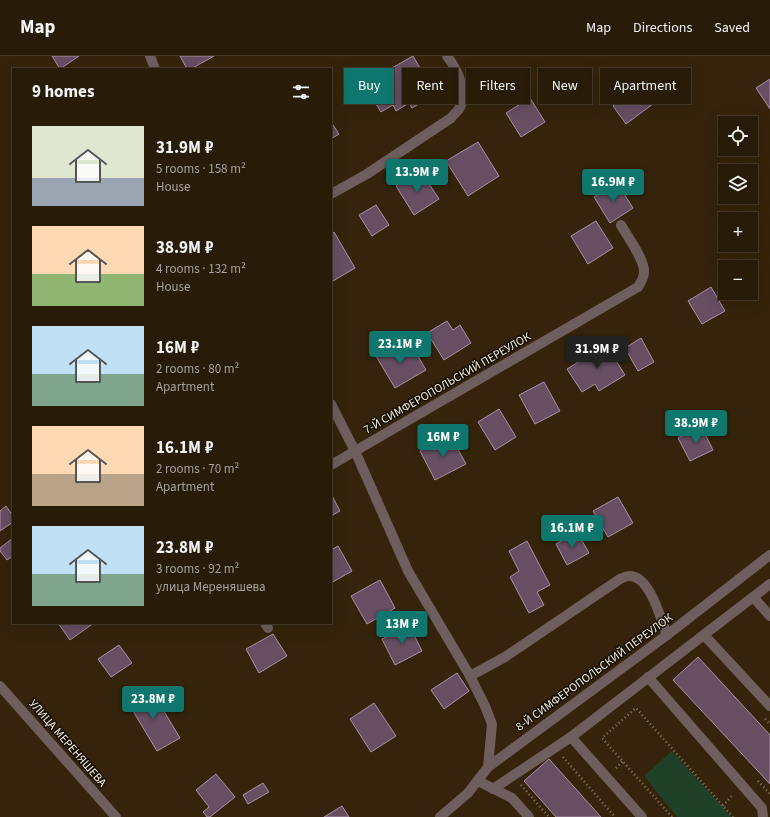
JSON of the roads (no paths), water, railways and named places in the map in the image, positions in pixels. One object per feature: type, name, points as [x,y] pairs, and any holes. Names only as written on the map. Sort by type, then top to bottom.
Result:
[{"type":"street","points":[[150,56],[155,68]]},
{"type":"street","points":[[332,193],[367,174],[451,118],[460,109],[462,87],[458,75],[447,56]]},
{"type":"street","name":"7-Й СИМФЕРОПОЛЬСКИЙ ПЕРЕУЛОК","points":[[332,464],[638,287],[643,280],[643,264],[621,225]]},
{"type":"street","points":[[332,406],[355,451],[408,571],[470,676],[492,724],[488,767]]},
{"type":"street","name":"8-Й СИМФЕРОПОЛЬСКИЙ ПЕРЕУЛОК","points":[[444,816],[468,793],[488,767],[667,636],[770,555]]},
{"type":"street","points":[[470,676],[505,657],[620,579],[629,576],[644,582],[650,591],[667,636]]},
{"type":"street","points":[[493,789],[571,737],[648,677],[754,598],[770,584]]},
{"type":"street","points":[[754,598],[770,616]]},
{"type":"street","points":[[704,635],[770,706]]},
{"type":"street","points":[[648,677],[762,808],[763,817]]},
{"type":"street","name":"УЛИЦА МЕРЕНЯШЕВА","points":[[0,686],[116,817]]},
{"type":"street","points":[[571,737],[642,817]]},
{"type":"street","points":[[478,781],[512,798],[529,817]]}]
